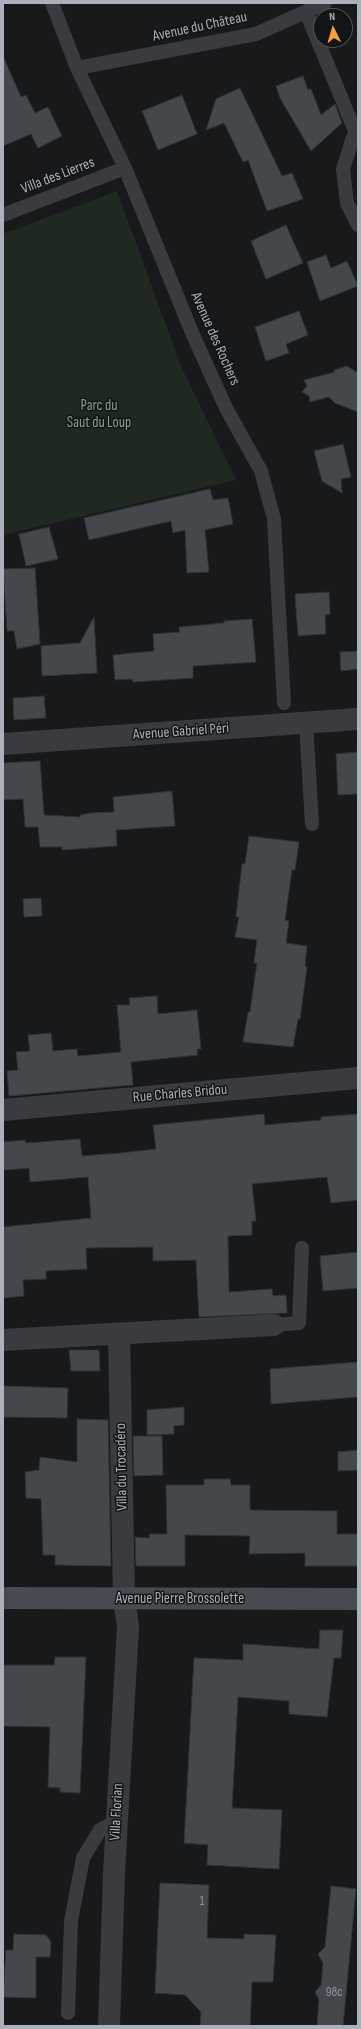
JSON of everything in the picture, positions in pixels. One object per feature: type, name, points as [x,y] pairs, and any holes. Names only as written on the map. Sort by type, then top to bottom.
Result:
[{"type":"main road","name":"Avenue Pierre Brossolette","points":[[3,1598],[358,1599]]},
{"type":"street","name":"Avenue Gabriel Péri","points":[[3,744],[358,719]]},
{"type":"street","name":"Rue Charles Bridou","points":[[3,1110],[358,1078]]},
{"type":"street","points":[[3,1340],[274,1325]]},
{"type":"street","name":"Villa du Trocadéro","points":[[119,1334],[124,1599]]},
{"type":"street","name":"Villa Florian","points":[[109,2026],[117,1821],[128,1627],[124,1599]]},
{"type":"lane","name":"Avenue des Rochers","points":[[52,3],[77,68],[125,168],[193,335],[226,408],[261,471],[274,519],[284,703]]},
{"type":"lane","name":"Avenue du Château","points":[[77,68],[256,34],[326,3]]},
{"type":"lane","points":[[306,12],[356,133],[343,169],[347,202],[358,225]]},
{"type":"lane","name":"Villa des Lierres","points":[[3,215],[125,168]]},
{"type":"lane","points":[[306,723],[312,824]]},
{"type":"lane","points":[[274,1325],[299,1324],[302,1248]]},
{"type":"lane","points":[[68,2013],[71,1921],[83,1858],[100,1830],[117,1821]]},
{"type":"green space","name":"Parc du Saut du Loup","points":[[117,191],[181,366],[236,480],[3,535],[3,234]]},
{"type":"building","points":[[3,56],[21,97],[26,95],[35,113],[48,107],[62,136],[38,148],[31,134],[3,146]]},
{"type":"building","points":[[303,76],[308,90],[311,89],[321,115],[335,104],[342,123],[311,151],[280,98],[276,86]]},
{"type":"building","points":[[240,88],[282,176],[292,173],[303,199],[267,211],[248,160],[243,162],[224,123],[206,130],[216,99]]},
{"type":"building","points":[[182,95],[197,134],[158,150],[142,111]]},
{"type":"building","points":[[286,225],[303,263],[266,279],[251,241]]},
{"type":"building","points":[[326,255],[331,268],[347,261],[358,286],[320,301],[307,262]]},
{"type":"building","points":[[299,311],[308,335],[286,344],[289,353],[266,361],[255,327]]},
{"type":"building","points":[[347,366],[358,373],[358,412],[335,403],[329,397],[310,402],[309,396],[302,392],[307,386],[304,380],[335,372],[334,370]]},
{"type":"building","points":[[343,444],[351,477],[341,479],[342,493],[322,481],[314,451]]},
{"type":"building","points":[[210,489],[213,500],[228,498],[233,524],[205,530],[209,572],[187,573],[185,530],[173,533],[171,521],[89,540],[84,518]]},
{"type":"building","points":[[49,527],[58,559],[26,566],[19,534]]},
{"type":"building","points":[[35,568],[40,644],[17,649],[14,631],[7,631],[3,569]]},
{"type":"building","points":[[329,592],[330,614],[325,615],[326,634],[298,636],[295,594]]},
{"type":"building","points":[[94,617],[97,673],[42,676],[41,646],[80,643]]},
{"type":"building","points":[[252,619],[256,662],[193,666],[193,678],[133,682],[132,679],[115,680],[113,655],[154,651],[153,634],[180,632],[179,627]]},
{"type":"building","points":[[358,651],[358,669],[341,671],[340,652]]},
{"type":"building","points":[[44,696],[46,718],[14,720],[13,698]]},
{"type":"building","points":[[358,752],[358,794],[338,795],[336,754]]},
{"type":"building","points":[[40,761],[44,815],[80,817],[81,815],[91,813],[114,812],[113,797],[172,791],[175,826],[116,830],[117,846],[62,850],[62,847],[40,847],[38,827],[25,827],[23,799],[3,800],[3,763]]},
{"type":"building","points":[[249,836],[299,842],[295,870],[292,870],[285,920],[289,921],[286,943],[307,946],[305,966],[307,967],[300,1019],[298,1019],[293,1047],[243,1042],[248,1012],[250,1012],[257,963],[254,963],[257,940],[235,937],[239,917],[236,917],[242,864],[245,864]]},
{"type":"building","points":[[41,898],[42,916],[24,917],[23,899]]},
{"type":"building","points":[[157,996],[158,1014],[197,1010],[201,1049],[197,1049],[198,1055],[131,1062],[133,1085],[9,1096],[7,1071],[18,1070],[16,1052],[30,1051],[28,1035],[51,1033],[53,1051],[77,1049],[78,1056],[121,1052],[117,1005],[130,1005],[129,998]]},
{"type":"building","points":[[264,1114],[265,1125],[321,1120],[321,1117],[358,1114],[358,1200],[331,1203],[327,1177],[252,1184],[256,1221],[252,1221],[252,1235],[228,1236],[229,1292],[272,1289],[273,1296],[286,1295],[287,1313],[199,1317],[196,1260],[153,1261],[153,1247],[86,1248],[87,1269],[46,1271],[46,1279],[23,1280],[24,1296],[3,1298],[3,1227],[91,1218],[88,1177],[30,1182],[29,1168],[3,1169],[3,1142],[25,1140],[26,1143],[80,1139],[82,1156],[120,1153],[156,1149],[153,1125]]},
{"type":"building","points":[[358,1252],[358,1288],[323,1291],[320,1256]]},
{"type":"building","points":[[69,1350],[99,1350],[100,1371],[71,1371]]},
{"type":"building","points":[[358,1362],[358,1397],[271,1404],[270,1369]]},
{"type":"building","points":[[3,1386],[68,1388],[67,1418],[3,1417]]},
{"type":"building","points":[[184,1407],[184,1425],[174,1426],[174,1434],[147,1435],[147,1410]]},
{"type":"building","points":[[77,1419],[108,1420],[111,1566],[55,1565],[55,1555],[43,1555],[41,1499],[26,1498],[25,1472],[39,1470],[40,1457],[77,1462]]},
{"type":"building","points":[[133,1436],[162,1436],[163,1475],[134,1476]]},
{"type":"building","points":[[358,1450],[358,1470],[338,1471],[338,1452]]},
{"type":"building","points":[[204,1479],[230,1479],[231,1485],[250,1485],[250,1510],[337,1511],[337,1534],[358,1534],[358,1566],[305,1566],[305,1553],[249,1554],[250,1536],[185,1535],[185,1566],[136,1566],[135,1537],[150,1538],[149,1534],[167,1534],[166,1485],[204,1485]]},
{"type":"building","points":[[320,1630],[343,1630],[341,1658],[334,1658],[327,1717],[289,1714],[289,1701],[238,1697],[232,1808],[282,1810],[279,1869],[207,1865],[208,1845],[184,1843],[194,1658],[243,1660],[243,1644],[319,1649]]},
{"type":"building","points":[[55,1657],[86,1657],[80,1793],[60,1792],[60,1788],[48,1787],[50,1727],[3,1726],[3,1665],[54,1665]]},
{"type":"building","points":[[160,1883],[209,1885],[207,1938],[244,1939],[244,1934],[276,1935],[273,1982],[252,1982],[250,2026],[200,2026],[201,2012],[185,1995],[155,1993]]},
{"type":"building","points":[[331,1886],[356,1889],[343,2026],[317,2026],[319,2000],[315,1992],[321,1985],[323,1963],[318,1954],[325,1947]]},
{"type":"building","points":[[14,1934],[46,1935],[51,1942],[50,1957],[36,1957],[36,1998],[3,1997],[6,1950],[13,1950]]}]
